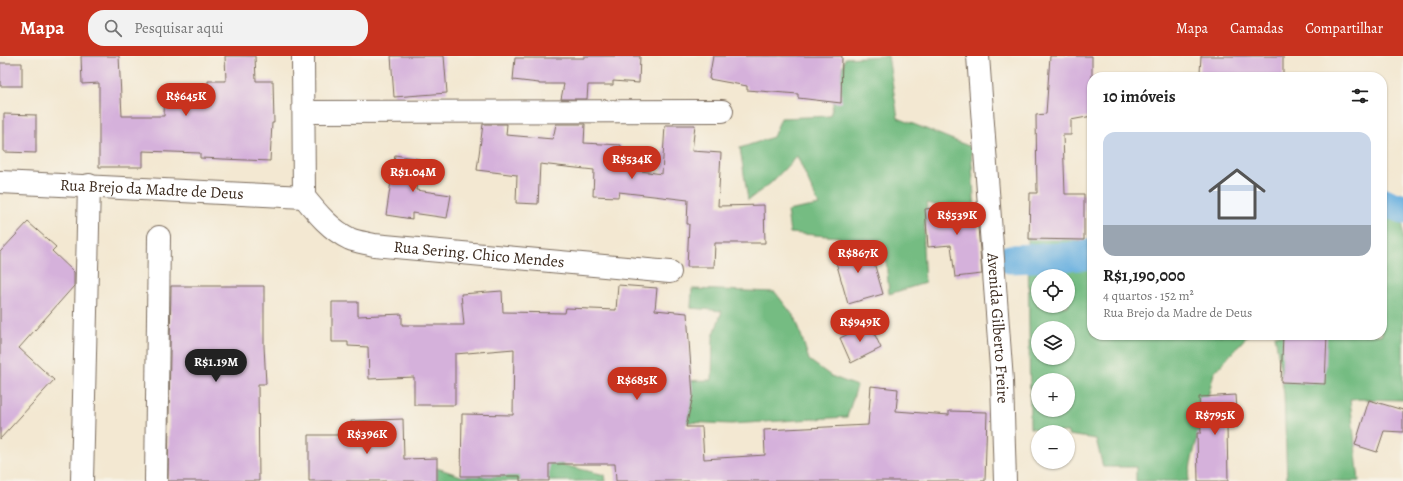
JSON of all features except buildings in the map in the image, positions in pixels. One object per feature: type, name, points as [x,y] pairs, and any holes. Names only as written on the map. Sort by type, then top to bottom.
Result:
[{"type":"street","points":[[303,56],[304,197]]},
{"type":"street","name":"Avenida Gilberto Freire","points":[[978,56],[1002,381],[1005,481]]},
{"type":"street","points":[[304,112],[722,111]]},
{"type":"street","name":"Rua Brejo da Madre de Deus","points":[[0,182],[89,185],[304,197]]},
{"type":"street","points":[[82,481],[89,185]]},
{"type":"street","name":"Rua Sering. Chico Mendes","points":[[304,197],[323,219],[339,233],[352,240],[374,245],[670,272]]},
{"type":"street","points":[[156,481],[159,237]]},
{"type":"green space","points":[[888,56],[898,118],[971,147],[975,215],[927,203],[923,248],[925,283],[889,294],[886,260],[855,259],[839,237],[790,233],[787,211],[819,205],[797,156],[771,183],[748,200],[740,148],[773,137],[781,118],[830,116],[845,58]]},
{"type":"green space","points":[[1403,194],[1403,400],[1350,399],[1359,481],[1287,481],[1284,394],[1276,340],[1387,340],[1387,195]]},
{"type":"green space","points":[[1028,237],[1087,241],[1087,340],[1244,340],[1214,373],[1191,463],[1188,481],[1136,481],[1136,467],[1103,467],[1096,439],[1075,436],[1075,425],[1031,425],[1030,428]]},
{"type":"green space","points":[[692,289],[775,292],[796,319],[809,360],[831,376],[857,386],[847,417],[731,424],[684,422],[676,381],[712,380],[713,337],[722,311],[691,308]]},
{"type":"green space","points":[[513,417],[559,464],[605,475],[606,481],[437,481],[437,468],[461,476],[504,476]]},
{"type":"waterway","points":[[1387,204],[1403,209]]},
{"type":"waterway","points":[[1010,259],[1087,255]]}]
